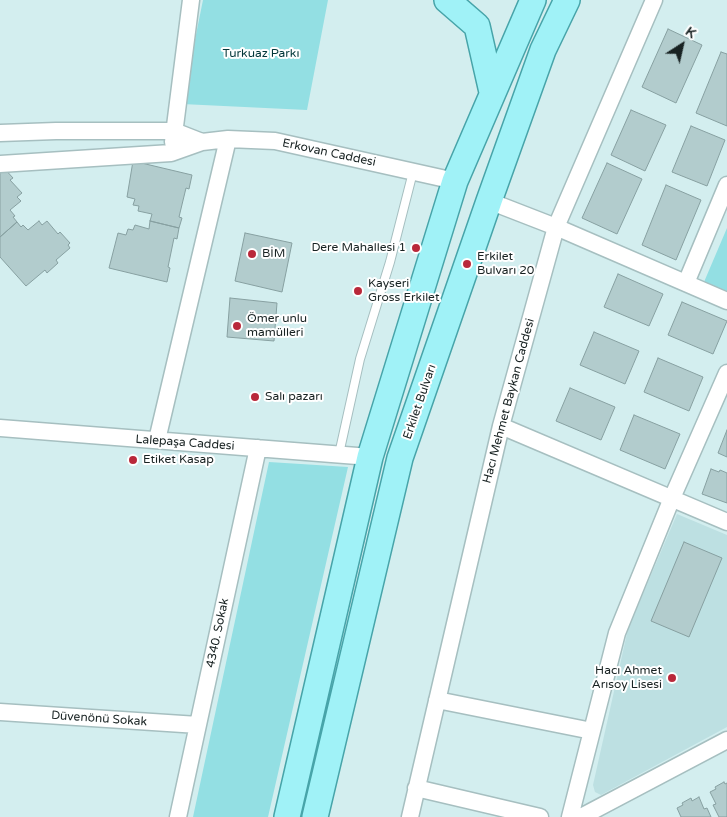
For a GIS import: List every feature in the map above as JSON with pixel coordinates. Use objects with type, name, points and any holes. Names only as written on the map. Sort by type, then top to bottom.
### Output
[{"type":"main road","points":[[446,0],[477,26],[492,92]]},
{"type":"main road","points":[[287,817],[370,457],[455,181],[533,0]]},
{"type":"main road","name":"Erkilet Bulvarı","points":[[315,817],[400,458],[543,50],[567,0]]},
{"type":"street","points":[[171,153],[190,0]]},
{"type":"street","name":"Hacı Mehmet Baykan Caddesi","points":[[410,817],[501,426],[556,226],[654,0]]},
{"type":"street","points":[[0,133],[56,130],[174,131],[202,142]]},
{"type":"street","points":[[157,440],[228,138]]},
{"type":"street","name":"Erkovan Caddesi","points":[[0,164],[171,153],[202,142],[228,138],[275,141],[455,181]]},
{"type":"street","points":[[686,283],[727,185]]},
{"type":"street","points":[[489,201],[556,226],[727,301]]},
{"type":"street","points":[[570,817],[617,633],[672,498],[727,373]]},
{"type":"street","points":[[501,426],[727,522]]},
{"type":"street","name":"Lalepaşa Caddesi","points":[[0,428],[370,457]]},
{"type":"street","name":"4340. Sokak","points":[[178,817],[258,448]]},
{"type":"street","points":[[437,700],[592,731]]},
{"type":"street","name":"Düvenönü Sokak","points":[[0,712],[198,726]]},
{"type":"street","points":[[582,817],[727,740]]},
{"type":"street","points":[[416,788],[540,817]]},
{"type":"lane","points":[[339,454],[360,359],[390,262],[413,172]]},
{"type":"shaded area","name":"Hacı Ahmet Arısoy Lisesi","points":[[677,514],[727,535],[727,727],[601,795],[595,792],[593,785],[628,629]]},
{"type":"green space","name":"Turkuaz Parkı","points":[[203,0],[328,0],[307,110],[182,104]]},
{"type":"green space","points":[[727,228],[727,292],[704,282]]},
{"type":"green space","points":[[269,462],[348,467],[268,817],[193,817]]},
{"type":"building","points":[[668,29],[702,45],[676,103],[642,87]]},
{"type":"building","points":[[721,52],[727,54],[727,126],[696,113]]},
{"type":"building","points":[[631,110],[666,125],[645,171],[611,155]]},
{"type":"building","points":[[691,126],[725,140],[707,186],[672,172]]},
{"type":"building","points":[[133,161],[192,175],[189,189],[186,188],[179,217],[182,218],[179,228],[150,221],[152,214],[138,211],[139,206],[133,205],[135,199],[127,197]]},
{"type":"building","points":[[607,163],[642,179],[617,234],[582,218]]},
{"type":"building","points":[[3,167],[13,178],[10,180],[22,193],[17,197],[21,201],[10,210],[17,222],[0,237],[0,169]]},
{"type":"building","points":[[666,185],[701,200],[676,260],[642,245]]},
{"type":"building","points":[[39,221],[42,225],[47,221],[58,234],[60,232],[70,243],[68,245],[70,248],[56,260],[58,263],[47,273],[45,270],[26,286],[0,257],[0,237],[17,222],[21,227],[23,225],[28,230]]},
{"type":"building","points":[[150,221],[179,228],[177,239],[174,238],[167,282],[109,268],[118,233],[126,235],[128,229],[133,230],[135,225],[149,229]]},
{"type":"building","points":[[245,233],[292,243],[282,292],[235,281]]},
{"type":"building","points":[[618,274],[663,294],[649,326],[604,307]]},
{"type":"building","points":[[230,298],[277,303],[274,341],[227,337]]},
{"type":"building","points":[[682,302],[727,321],[713,354],[668,335]]},
{"type":"building","points":[[594,332],[639,351],[625,384],[580,365]]},
{"type":"building","points":[[658,358],[703,377],[689,411],[644,392]]},
{"type":"building","points":[[570,388],[615,407],[601,440],[556,421]]},
{"type":"building","points":[[634,415],[680,434],[665,469],[620,450]]},
{"type":"building","points":[[727,430],[727,457],[718,453]]},
{"type":"building","points":[[711,469],[727,473],[727,503],[702,494]]},
{"type":"building","points":[[684,542],[722,558],[689,637],[651,621]]},
{"type":"building","points":[[724,782],[725,784],[727,783],[727,817],[719,817],[713,805],[716,804],[710,792]]},
{"type":"building","points":[[699,797],[704,809],[707,808],[711,817],[681,817],[677,808],[691,798],[692,801]]},
{"type":"place","name":"Dere Mahallesi 1","points":[[416,248]]},
{"type":"place","name":"BİM","points":[[252,254]]},
{"type":"place","name":"Erkilet Bulvarı 20","points":[[467,264]]},
{"type":"place","name":"Kayseri Gross Erkilet","points":[[358,291]]},
{"type":"place","name":"Ömer unlu mamülleri","points":[[237,326]]},
{"type":"place","name":"Salı pazarı","points":[[255,397]]},
{"type":"place","name":"Etiket Kasap","points":[[133,460]]},
{"type":"place","name":"Hacı Ahmet Arısoy Lisesi","points":[[672,678]]}]
